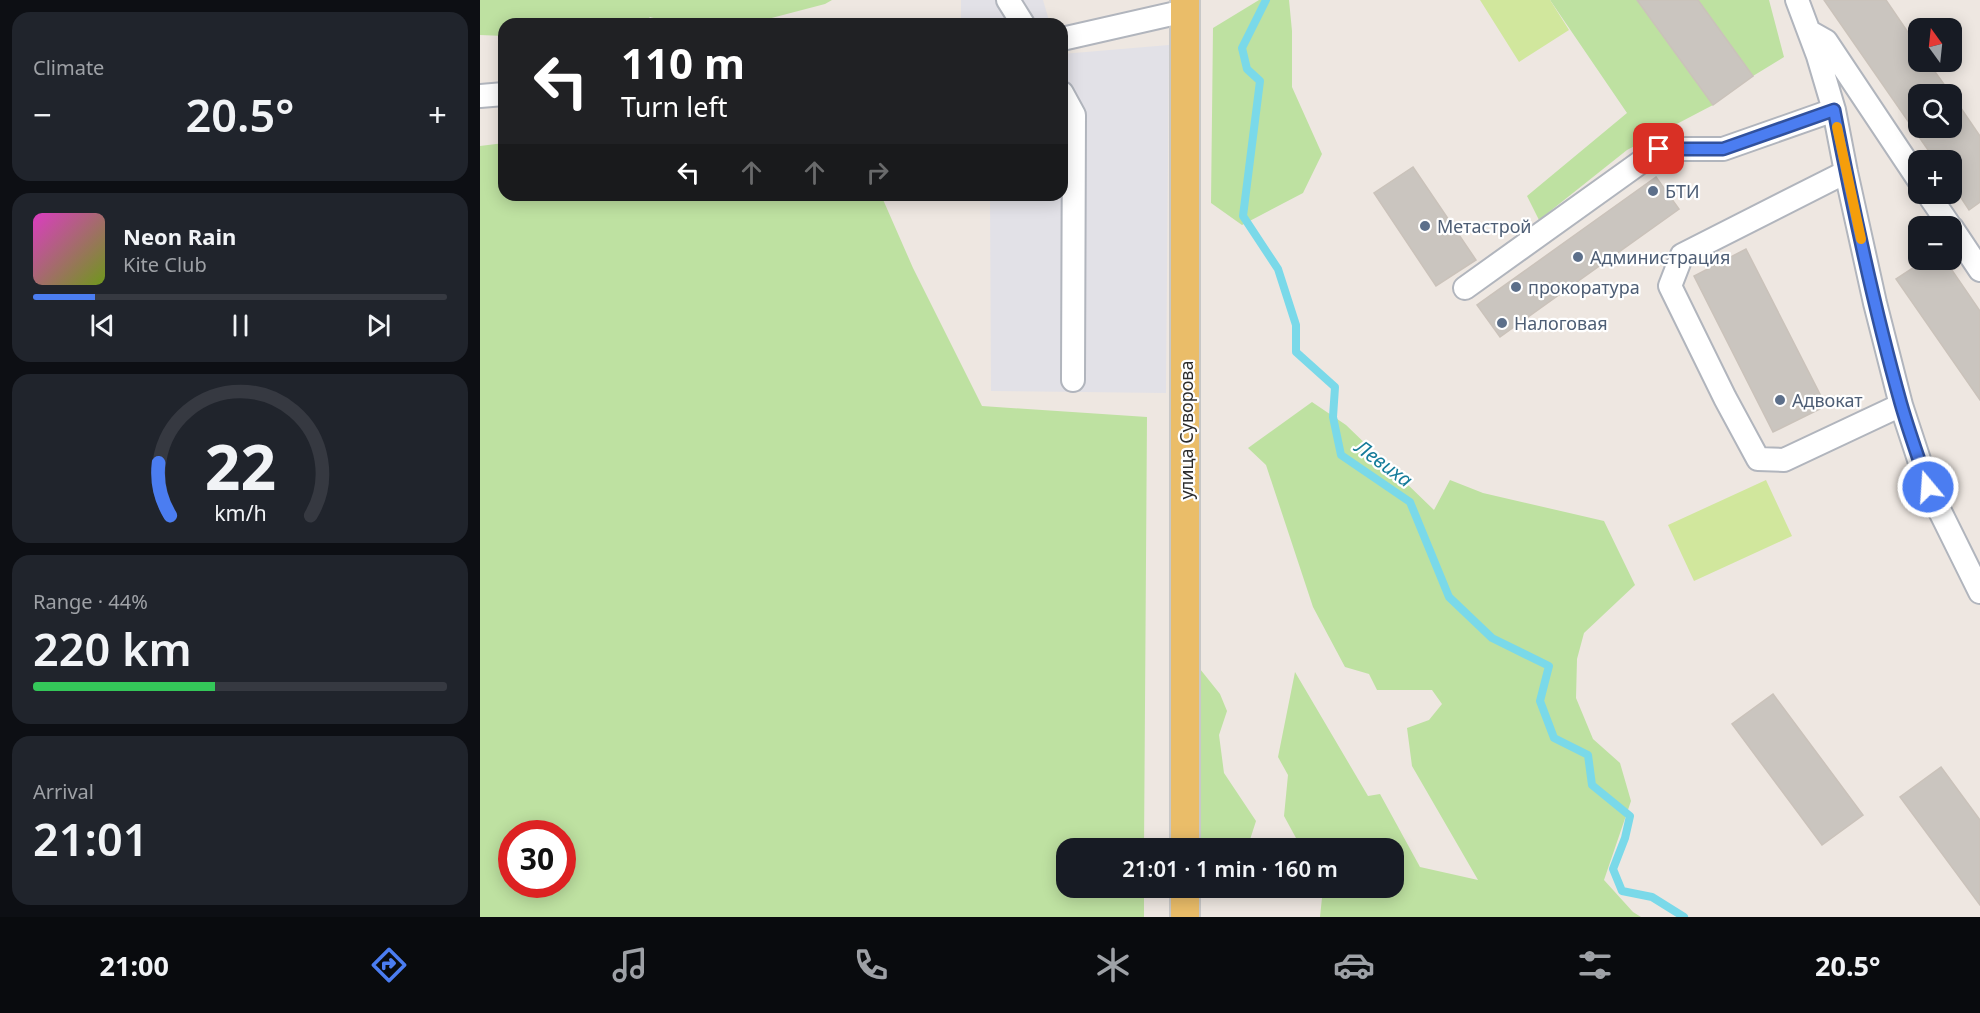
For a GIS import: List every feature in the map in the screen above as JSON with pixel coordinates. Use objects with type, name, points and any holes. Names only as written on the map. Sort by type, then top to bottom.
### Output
[{"type":"main road","name":"улица Суворова","points":[[1185,5],[1185,838]]},
{"type":"main road","points":[[1185,898],[1185,917]]},
{"type":"street","points":[[1008,0],[1019,18]]},
{"type":"street","points":[[1797,0],[1834,110],[1875,303],[1901,405],[1928,487],[1970,556],[1980,592]]},
{"type":"street","name":"улица Суворова","points":[[1068,37],[1185,5]]},
{"type":"street","points":[[1809,32],[1826,41],[1908,164]]},
{"type":"street","points":[[480,96],[498,94]]},
{"type":"street","points":[[1068,104],[1074,116],[1073,380]]},
{"type":"street","points":[[1465,288],[1659,149],[1723,149],[1834,110]]},
{"type":"street","points":[[1846,172],[1682,255],[1670,286],[1758,459],[1784,460],[1901,405]]},
{"type":"street","points":[[1962,243],[1980,270]]},
{"type":"shaded area","points":[[961,0],[1043,0],[1048,18],[961,18]]},
{"type":"shaded area","points":[[1169,45],[1166,393],[991,391],[990,201],[1068,201],[1068,53]]},
{"type":"green space","points":[[480,0],[832,0],[825,4],[772,18],[498,18],[498,36],[480,35]]},
{"type":"green space","points":[[1259,0],[1289,0],[1292,31],[1292,87],[1322,154],[1303,193],[1242,225],[1211,203],[1213,28]]},
{"type":"green space","points":[[1480,0],[1550,0],[1569,30],[1519,62]]},
{"type":"green space","points":[[1550,0],[1637,0],[1713,105],[1627,150],[1539,220],[1527,196],[1627,113]]},
{"type":"green space","points":[[1698,0],[1769,0],[1784,57],[1753,76]]},
{"type":"green space","points":[[498,144],[498,201],[884,201],[913,268],[982,406],[1147,417],[1144,838],[1056,838],[1056,898],[1144,898],[1144,917],[480,917],[480,146]]},
{"type":"green space","points":[[1312,402],[1346,425],[1434,510],[1450,480],[1483,493],[1604,521],[1635,585],[1584,633],[1577,659],[1576,698],[1593,739],[1620,763],[1631,801],[1604,880],[1633,912],[1641,917],[1320,917],[1322,898],[1404,898],[1404,838],[1296,838],[1284,816],[1288,775],[1278,757],[1295,672],[1368,796],[1380,794],[1420,867],[1478,880],[1412,766],[1407,728],[1429,720],[1442,704],[1432,690],[1377,690],[1369,674],[1345,667],[1313,607],[1266,465],[1248,448]]},
{"type":"green space","points":[[1766,480],[1792,536],[1694,581],[1668,525]]},
{"type":"green space","points":[[1200,669],[1220,694],[1227,711],[1219,735],[1224,773],[1256,821],[1251,838],[1200,838]]},
{"type":"building","points":[[1637,0],[1698,0],[1753,76],[1713,105]]},
{"type":"building","points":[[1824,0],[1886,0],[1908,32],[1908,72],[1935,72],[1944,84],[1908,84],[1908,121]]},
{"type":"building","points":[[1962,110],[1980,136],[1980,202],[1969,210],[1962,199],[1962,150],[1928,150],[1920,138],[1962,138]]},
{"type":"building","name":"Метастрой","points":[[1413,167],[1476,260],[1436,286],[1374,193]]},
{"type":"building","name":"Администрация","points":[[1656,177],[1679,209],[1500,337],[1477,305]]},
{"type":"building","points":[[1746,249],[1826,406],[1773,432],[1694,276]]},
{"type":"building","points":[[1910,270],[1952,270],[1980,311],[1980,400],[1896,279]]},
{"type":"building","points":[[1773,694],[1863,815],[1822,845],[1732,724]]},
{"type":"building","points":[[1941,767],[1980,820],[1980,905],[1900,797]]},
{"type":"waterway","name":"Левиха","points":[[1266,0],[1242,48],[1247,69],[1260,81],[1243,216],[1278,269],[1296,325],[1296,352],[1335,387],[1333,417],[1341,455],[1410,502],[1449,597],[1492,638],[1549,666],[1540,701],[1554,738],[1588,755],[1592,785],[1630,816],[1625,838],[1613,869],[1622,891],[1652,897],[1684,917]]},
{"type":"slow traffic","points":[[1837,127],[1861,239]]},
{"type":"place","name":"БТИ","points":[[1653,191]]},
{"type":"place","name":"Метастрой","points":[[1425,226]]},
{"type":"place","name":"Администрация","points":[[1578,257]]},
{"type":"place","name":"прокоратура","points":[[1516,287]]},
{"type":"place","name":"Налоговая","points":[[1502,323]]},
{"type":"place","name":"Адвокат","points":[[1780,400]]},
{"type":"route","points":[[1659,149],[1723,149],[1834,110],[1880,324],[1901,405],[1928,487]]}]
